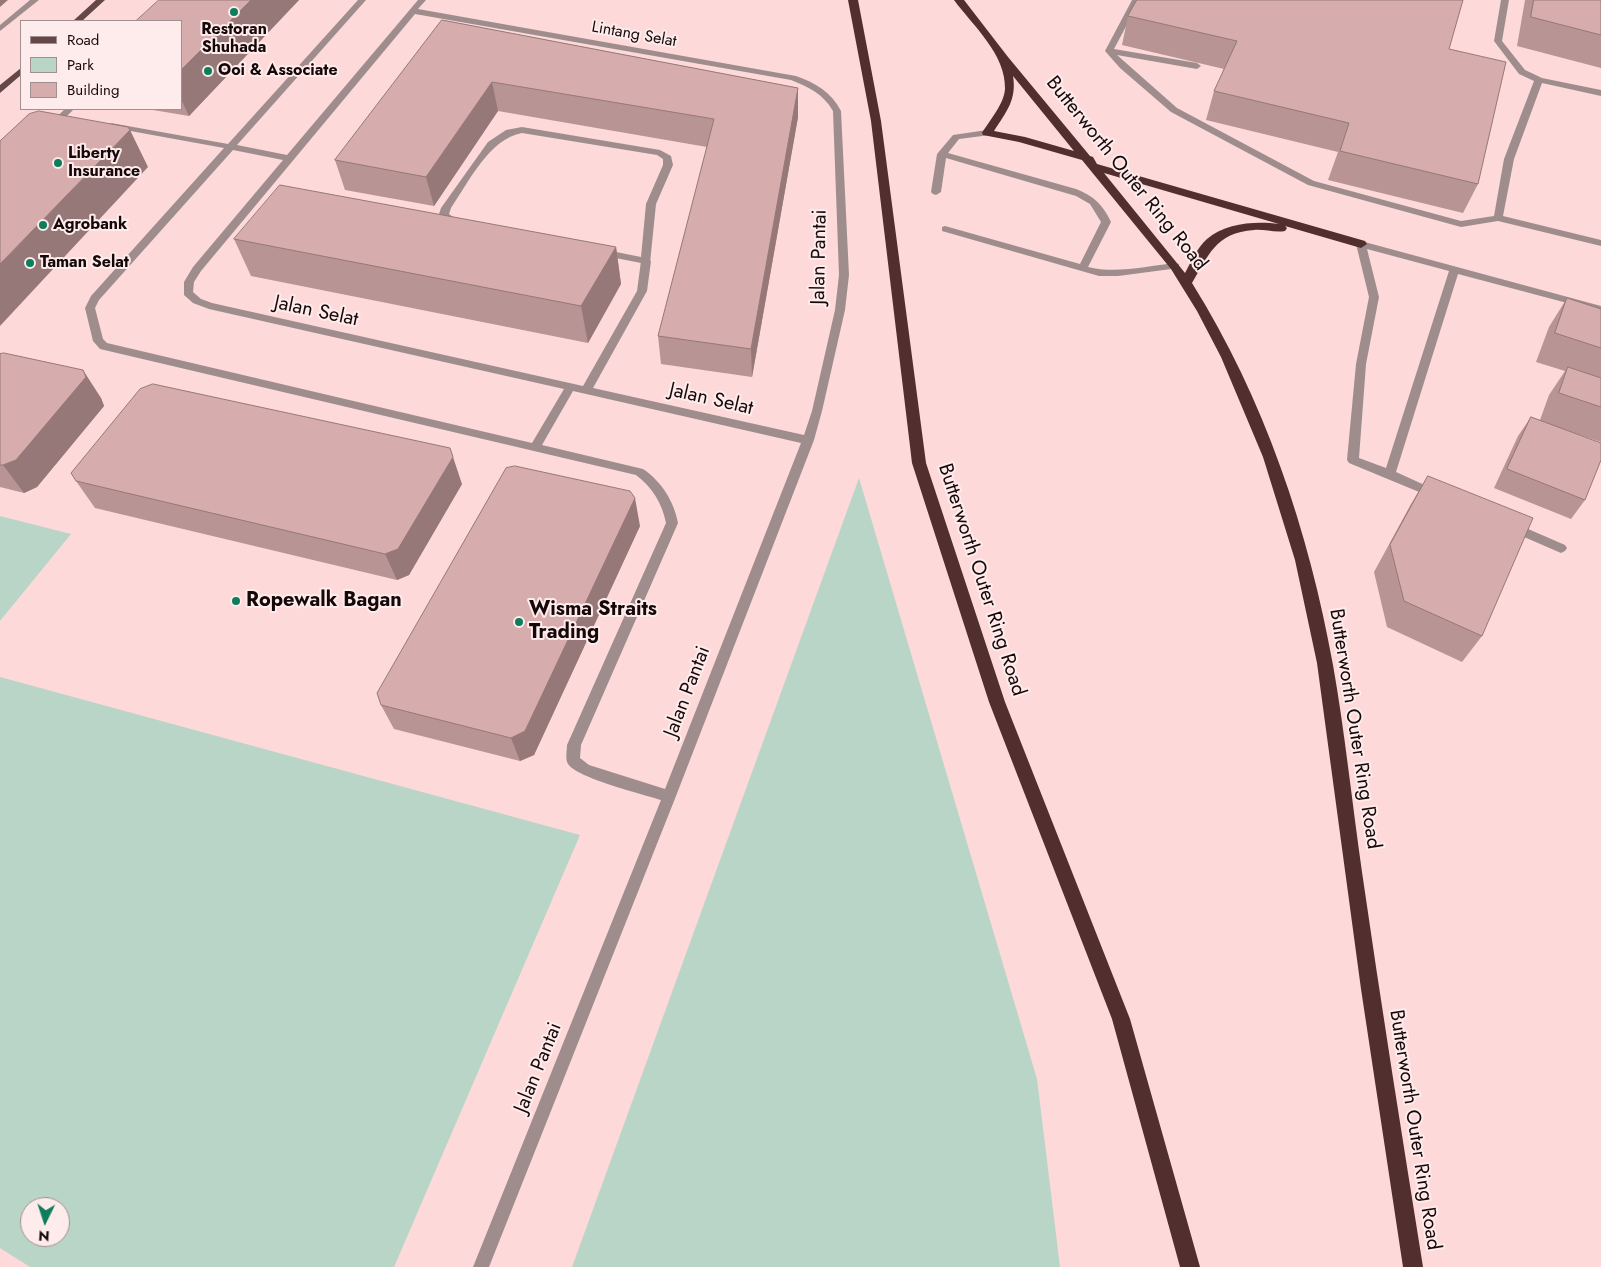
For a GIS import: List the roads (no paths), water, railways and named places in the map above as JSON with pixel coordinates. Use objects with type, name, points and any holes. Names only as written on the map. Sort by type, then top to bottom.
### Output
[{"type":"highway","name":"Butterworth Outer Ring Road","points":[[853,0],[876,121],[919,463],[997,702],[1121,1019],[1190,1267]]},
{"type":"highway","name":"Butterworth Outer Ring Road","points":[[959,0],[1004,59],[1092,163],[1186,282],[1226,356],[1262,436],[1284,496],[1302,560],[1325,664],[1369,986],[1412,1267]]},
{"type":"highway","points":[[1004,59],[1010,90],[1006,103],[987,132],[1022,139],[1092,163],[1362,244]]},
{"type":"highway","points":[[1186,282],[1210,243],[1235,229],[1268,226],[1362,244]]},
{"type":"main road","points":[[78,20],[101,0]]},
{"type":"main road","points":[[0,90],[20,72]]},
{"type":"street","points":[[0,29],[35,0]]},
{"type":"street","points":[[362,0],[95,298],[90,308],[98,341],[104,346],[535,447],[639,472],[649,477],[671,513],[672,523],[572,753],[573,761],[585,770],[669,796]]},
{"type":"street","name":"Jalan Selat","points":[[422,0],[197,270],[189,282],[188,293],[197,301],[209,306],[808,440]]},
{"type":"street","points":[[1109,51],[1136,0]]},
{"type":"street","points":[[1505,0],[1498,41],[1522,72],[1539,80],[1601,93]]},
{"type":"street","name":"Lintang Selat","points":[[413,11],[793,78],[811,84],[824,92],[832,100],[837,111]]},
{"type":"street","points":[[1109,51],[1197,66]]},
{"type":"street","points":[[1109,51],[1123,66],[1174,110],[1311,183],[1461,224],[1498,218],[1601,243]]},
{"type":"street","points":[[1498,218],[1508,159],[1539,80]]},
{"type":"street","name":"Jalan Pantai","points":[[481,1267],[669,796],[808,440],[817,411],[840,310],[844,275],[837,111]]},
{"type":"street","points":[[42,136],[68,114]]},
{"type":"street","points":[[100,123],[289,158]]},
{"type":"street","points":[[586,390],[642,291],[646,261],[651,204],[669,161],[665,155],[534,131],[509,132],[491,144],[444,214],[448,220],[454,222],[646,261]]},
{"type":"street","points":[[936,192],[942,154],[956,137],[987,132]]},
{"type":"street","points":[[942,154],[1073,191],[1090,198],[1102,211],[1106,222],[1082,269]]},
{"type":"street","points":[[945,229],[1099,273],[1118,273],[1175,266]]},
{"type":"street","points":[[1444,498],[1353,460],[1361,364],[1374,297],[1362,244],[1601,309]]},
{"type":"street","points":[[1390,474],[1454,270]]},
{"type":"street","points":[[535,447],[571,386]]},
{"type":"street","points":[[1498,522],[1561,548]]},
{"type":"place","name":"Restoran Shuhada","points":[[234,12]]},
{"type":"place","name":"Ooi & Associate","points":[[208,71]]},
{"type":"place","name":"Liberty Insurance","points":[[58,163]]},
{"type":"place","name":"Agrobank","points":[[43,225]]},
{"type":"place","name":"Taman Selat","points":[[30,263]]},
{"type":"place","name":"Ropewalk Bagan","points":[[236,601]]},
{"type":"place","name":"Wisma Straits Trading","points":[[519,622]]}]
